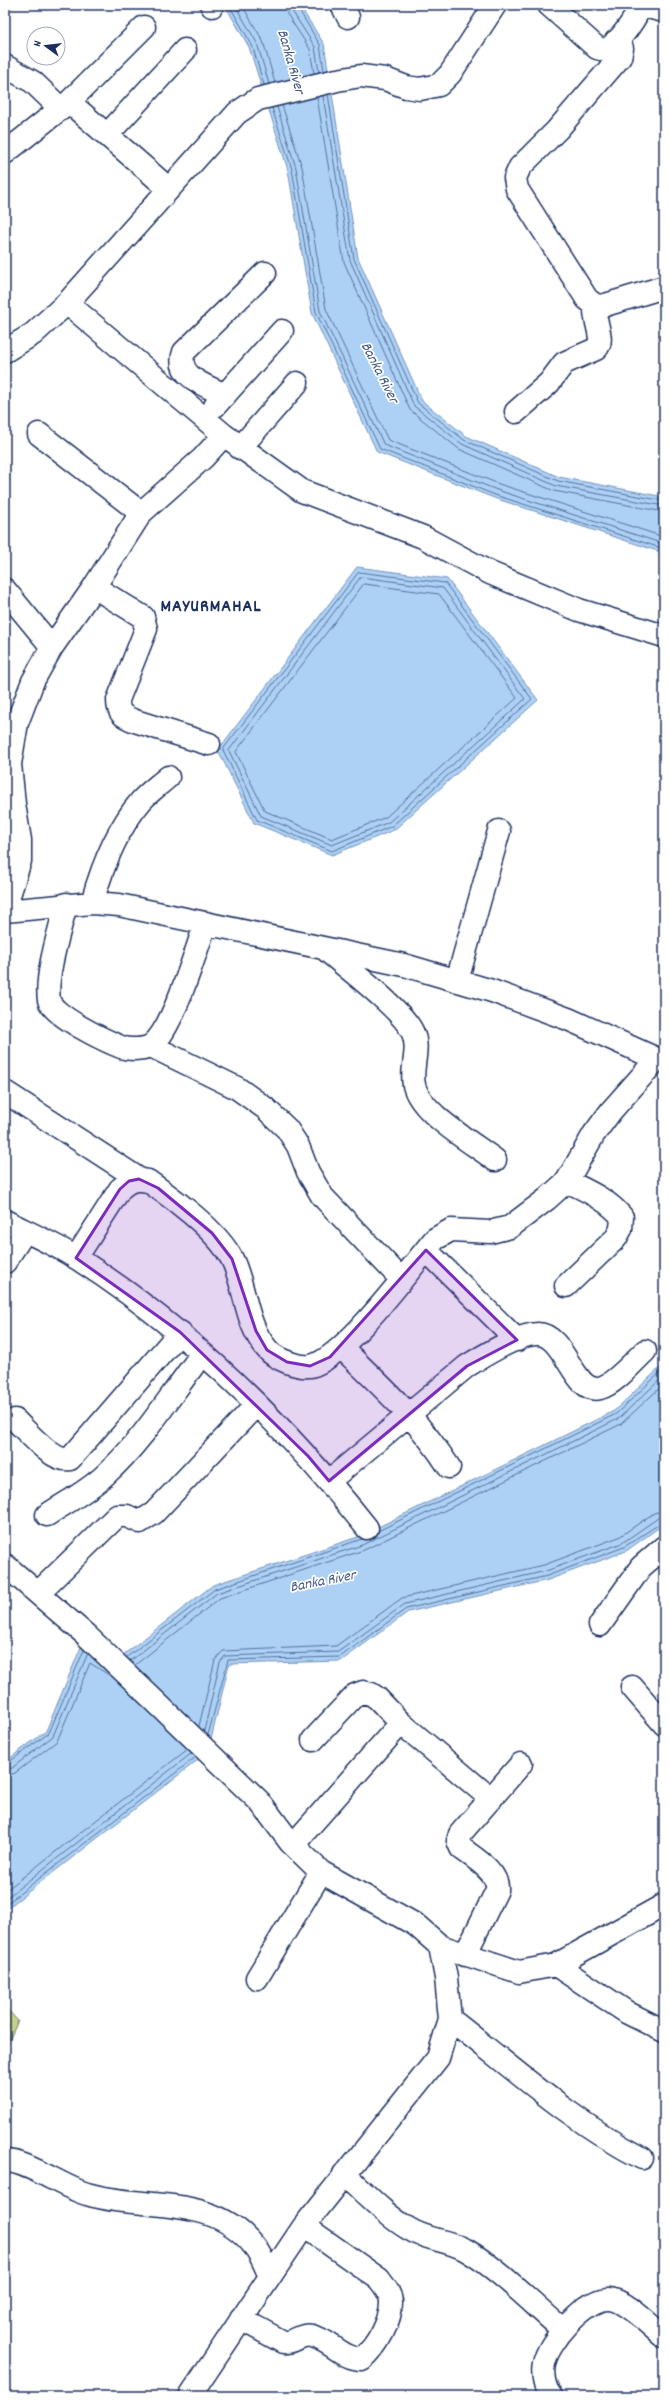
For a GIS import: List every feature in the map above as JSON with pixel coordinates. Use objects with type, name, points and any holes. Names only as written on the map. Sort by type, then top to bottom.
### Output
[{"type":"street","points":[[5,351],[32,334],[67,303],[237,113],[258,99],[337,80],[361,76],[385,79],[406,87],[420,89],[439,85],[450,74],[495,5]]},
{"type":"street","points":[[549,5],[597,48],[607,49],[634,21],[640,11],[640,5],[664,11]]},
{"type":"street","points":[[5,153],[65,106],[144,27]]},
{"type":"street","points":[[616,40],[622,48],[620,58],[557,130],[520,167],[515,178],[517,189],[587,299],[595,305],[602,306],[664,287]]},
{"type":"street","points":[[107,136],[185,50]]},
{"type":"street","points":[[5,66],[23,75],[107,136],[169,189]]},
{"type":"street","points":[[225,396],[188,376],[183,370],[181,360],[184,352],[265,273]]},
{"type":"street","points":[[67,303],[232,442],[302,491],[422,538],[490,573],[579,610],[664,636]]},
{"type":"street","points":[[516,412],[549,382],[564,363],[600,346],[601,339],[594,321],[595,305]]},
{"type":"street","points":[[204,419],[282,331]]},
{"type":"street","points":[[5,908],[20,861],[20,840],[9,801],[10,764],[17,723],[33,681],[52,647],[94,587],[141,513],[203,458],[232,442],[297,383]]},
{"type":"street","points":[[39,434],[141,513]]},
{"type":"street","points":[[94,587],[143,616],[146,622],[144,636],[118,700],[118,710],[124,717],[209,744]]},
{"type":"street","points":[[5,590],[52,647]]},
{"type":"street","points":[[92,903],[111,848],[130,815],[142,800],[168,777]]},
{"type":"street","points":[[457,981],[499,831]]},
{"type":"street","points":[[5,911],[66,904],[92,903],[119,905],[404,965],[492,991],[568,1019],[660,1059],[598,1128],[567,1181],[510,1227],[490,1232],[451,1230],[435,1239],[341,1347],[330,1357],[310,1366],[287,1362],[267,1350],[256,1331],[232,1259],[212,1233],[148,1181],[139,1179],[5,1092]]},
{"type":"street","points":[[66,904],[48,986],[49,1002],[58,1013],[122,1047],[140,1049],[151,1046],[160,1038],[170,1021],[206,923]]},
{"type":"street","points":[[325,949],[394,1010],[412,1031],[417,1046],[414,1084],[420,1099],[431,1111],[495,1160]]},
{"type":"street","points":[[151,1046],[236,1088],[265,1108],[287,1129],[298,1146],[308,1172],[322,1196],[401,1279]]},
{"type":"street","points":[[76,1258],[120,1189],[129,1181],[139,1179]]},
{"type":"street","points":[[566,1286],[616,1238],[622,1230],[622,1216],[614,1207],[595,1194],[567,1181]]},
{"type":"street","points":[[5,1221],[76,1258],[180,1332],[308,1456],[367,1528]]},
{"type":"street","points":[[5,1262],[25,1231]]},
{"type":"street","points":[[426,1250],[517,1340]]},
{"type":"street","points":[[15,1420],[53,1455],[64,1461],[70,1459],[180,1332]]},
{"type":"street","points":[[329,1481],[467,1366],[492,1351],[517,1340],[537,1334],[548,1337],[556,1345],[582,1382],[591,1389],[600,1388],[610,1383],[645,1351]]},
{"type":"street","points":[[341,1347],[410,1414],[433,1442],[449,1467]]},
{"type":"street","points":[[47,1515],[89,1489],[128,1452],[202,1354]]},
{"type":"street","points":[[38,1594],[113,1520],[122,1515],[140,1522],[154,1514],[256,1405]]},
{"type":"street","points":[[600,1625],[642,1567],[664,1547]]},
{"type":"street","points":[[5,1565],[86,1635],[260,1802],[293,1845],[321,1872],[416,1925],[440,1946],[519,1972],[556,1965],[664,1905]]},
{"type":"street","points":[[632,1687],[664,1724]]},
{"type":"street","points":[[313,1740],[355,1696],[363,1692],[371,1694],[377,1698],[401,1723],[490,1798]]},
{"type":"street","points":[[293,1845],[401,1723]]},
{"type":"street","points":[[465,1955],[498,1890],[498,1882],[494,1875],[461,1848],[458,1841],[460,1834],[465,1826],[521,1764]]},
{"type":"street","points":[[257,1978],[321,1872]]},
{"type":"street","points":[[190,2396],[304,2226],[438,2058],[450,2019],[446,1978],[440,1946]]},
{"type":"street","points":[[556,1965],[628,2013],[664,2031]]},
{"type":"street","points":[[450,2019],[585,2124],[612,2142],[642,2158]]},
{"type":"street","points":[[5,2161],[21,2164],[86,2194],[119,2200],[162,2203],[198,2210],[233,2225],[255,2246],[270,2276]]},
{"type":"street","points":[[344,2174],[408,2229],[428,2238],[448,2242],[466,2251],[486,2264],[563,2330]]},
{"type":"street","points":[[241,2319],[283,2342],[289,2343],[306,2335],[314,2336],[355,2359],[362,2359],[368,2355],[384,2328],[390,2313],[391,2300],[387,2289],[379,2279],[304,2226]]},
{"type":"street","points":[[551,2396],[544,2380],[544,2364],[550,2347],[563,2330],[597,2301],[607,2299],[618,2301],[664,2337]]},
{"type":"highlighted area","points":[[139,1179],[158,1188],[212,1233],[232,1259],[256,1331],[267,1350],[287,1362],[310,1366],[330,1357],[426,1250],[517,1340],[467,1366],[329,1481],[308,1456],[180,1332],[76,1258],[120,1189],[129,1181]]},
{"type":"green space","points":[[5,2007],[18,2021],[5,2049]]},
{"type":"water","name":"Banka River","points":[[225,5],[299,5],[324,44],[358,258],[422,401],[466,436],[559,477],[664,497],[664,553],[494,498],[377,452],[312,313],[288,170],[249,47]]},
{"type":"water","points":[[357,567],[447,579],[538,700],[394,830],[332,855],[254,823],[218,750]]},
{"type":"water","name":"Banka River","points":[[664,1364],[664,1524],[626,1551],[548,1580],[408,1612],[341,1661],[229,1664],[208,1752],[5,1910],[5,1762],[46,1731],[86,1635],[114,1662],[213,1585],[358,1537],[614,1411]]},
{"type":"district","name":"MAYURMAHAL","points":[[211,607]]}]
